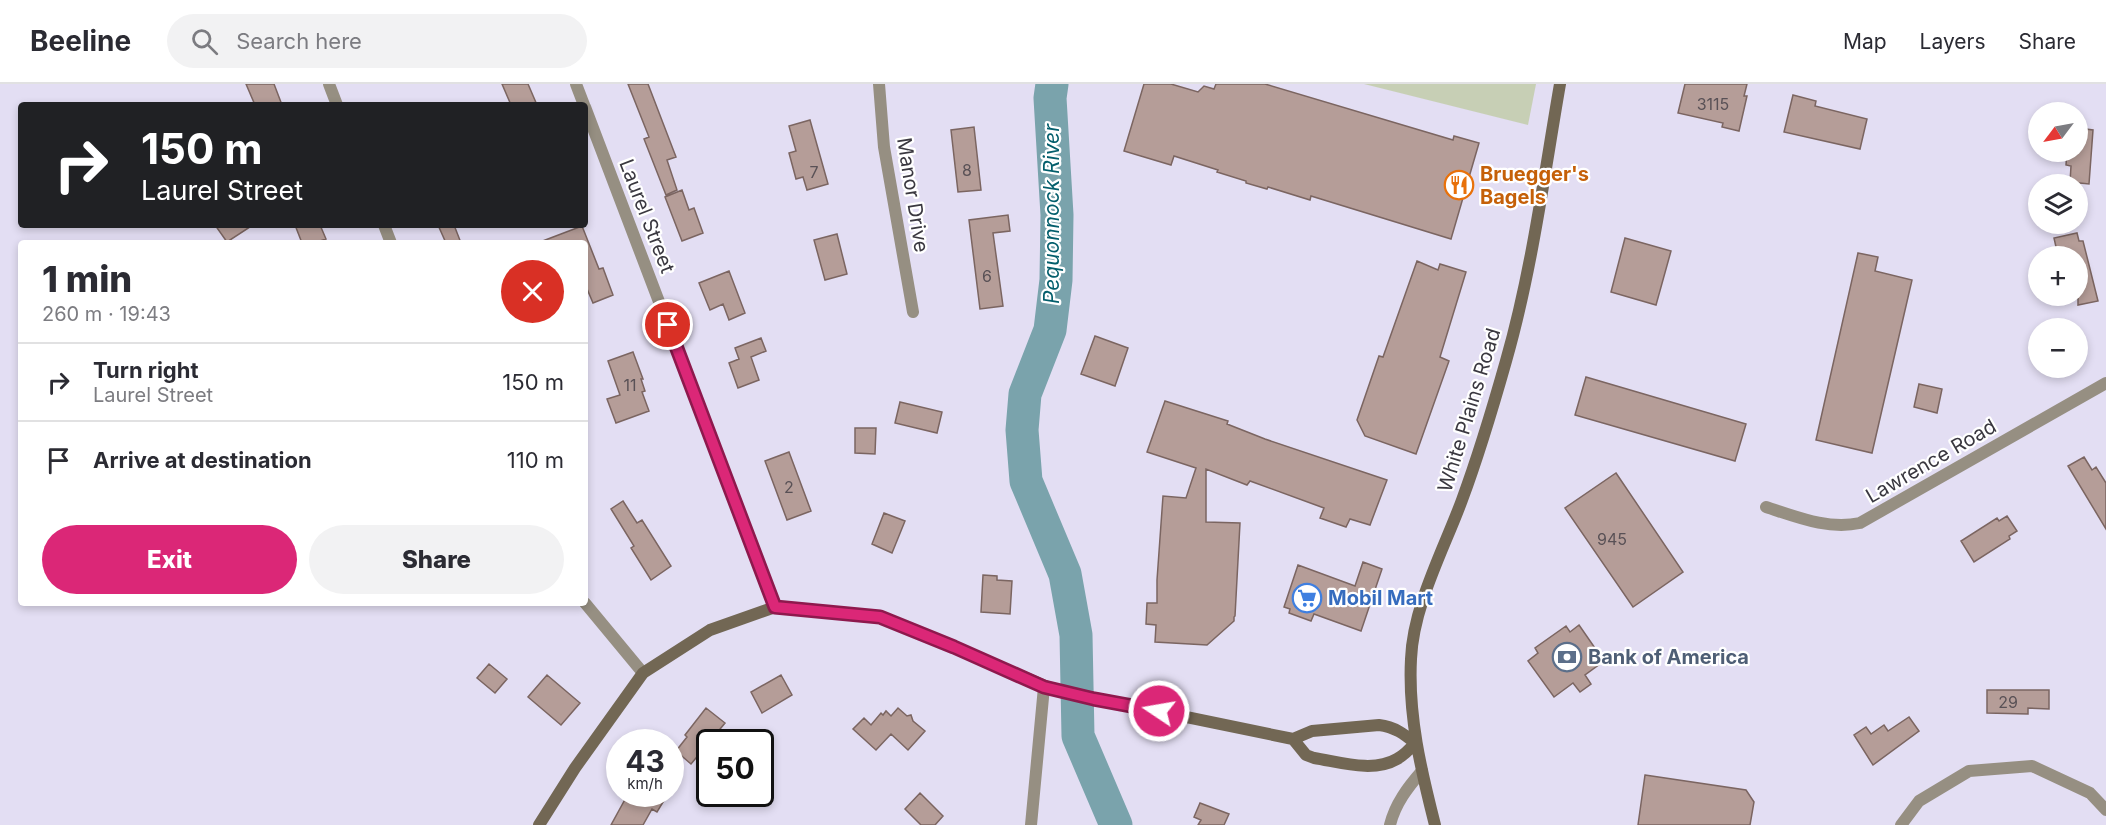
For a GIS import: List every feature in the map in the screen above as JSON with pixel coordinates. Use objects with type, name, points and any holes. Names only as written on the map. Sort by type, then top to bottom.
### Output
[{"type":"main road","name":"White Plains Road","points":[[1434,825],[1415,744],[1411,678],[1413,639],[1430,583],[1463,498],[1506,360],[1525,285],[1560,84]]},
{"type":"main road","points":[[538,825],[575,768],[643,673],[710,630],[775,607],[880,617],[1050,688],[1094,699],[1293,739],[1312,732],[1390,726],[1402,732],[1415,744],[1392,762],[1369,766],[1314,758],[1306,755],[1293,739]]},
{"type":"street","points":[[329,84],[336,102]]},
{"type":"street","name":"Laurel Street","points":[[576,84],[583,102]]},
{"type":"street","name":"Manor Drive","points":[[879,84],[884,147],[913,312]]},
{"type":"street","name":"Laurel Street","points":[[588,114],[775,607]]},
{"type":"street","name":"Lawrence Road","points":[[1766,507],[1826,525],[1838,527],[1860,523],[2106,383]]},
{"type":"street","points":[[587,606],[643,673]]},
{"type":"street","points":[[1030,825],[1050,688]]},
{"type":"street","points":[[1901,825],[1920,801],[1969,771],[2032,766],[2090,793],[2106,810]]},
{"type":"street","points":[[1390,825],[1409,785],[1422,771]]},
{"type":"green space","points":[[1364,84],[1536,84],[1528,125]]},
{"type":"building","points":[[246,84],[274,84],[281,102],[254,102]]},
{"type":"building","points":[[502,84],[528,84],[536,102],[510,102]]},
{"type":"building","points":[[628,84],[648,84],[676,157],[667,160],[677,190],[666,195],[644,139],[649,137]]},
{"type":"building","points":[[1144,84],[1171,84],[1198,92],[1204,86],[1214,89],[1216,84],[1265,84],[1453,140],[1454,136],[1479,143],[1451,239],[1311,196],[1310,200],[1246,183],[1246,181],[1217,172],[1218,170],[1174,156],[1171,165],[1124,151]]},
{"type":"building","points":[[1685,84],[1747,84],[1744,96],[1747,96],[1739,131],[1722,127],[1723,123],[1678,113]]},
{"type":"building","points":[[1793,95],[1816,101],[1815,106],[1867,119],[1860,149],[1784,132]]},
{"type":"building","points":[[810,120],[828,184],[807,190],[803,177],[796,179],[789,153],[796,151],[789,126]]},
{"type":"building","points":[[974,127],[981,190],[958,192],[951,130]]},
{"type":"building","points":[[2088,129],[2093,130],[2089,184],[2088,174],[2070,174],[2071,166],[2066,165],[2066,162],[2088,162]]},
{"type":"building","points":[[682,190],[689,210],[694,208],[703,233],[682,241],[665,197]]},
{"type":"building","points":[[1008,215],[1010,231],[993,233],[1003,306],[980,309],[969,220]]},
{"type":"building","points":[[217,228],[248,228],[230,240],[226,240]]},
{"type":"building","points":[[296,228],[321,228],[326,239],[323,240],[301,240]]},
{"type":"building","points":[[439,228],[455,228],[460,240],[445,240]]},
{"type":"building","points":[[577,228],[583,228],[588,240],[545,240]]},
{"type":"building","points":[[837,234],[847,274],[825,280],[814,240]]},
{"type":"building","points":[[2077,234],[2079,241],[2083,241],[2084,246],[2056,246],[2054,238]]},
{"type":"building","points":[[1625,238],[1671,251],[1656,305],[1611,292]]},
{"type":"building","points":[[588,241],[599,269],[603,268],[613,295],[593,303],[588,291]]},
{"type":"building","points":[[1858,253],[1878,257],[1875,271],[1912,280],[1872,453],[1816,440]]},
{"type":"building","points":[[1417,261],[1438,270],[1440,264],[1466,272],[1440,357],[1449,361],[1416,454],[1365,436],[1357,420],[1379,356],[1383,357]]},
{"type":"building","points":[[2088,261],[2098,301],[2088,303]]},
{"type":"building","points":[[729,271],[745,313],[729,320],[723,304],[710,310],[699,283]]},
{"type":"building","points":[[1095,336],[1128,348],[1115,386],[1081,374]]},
{"type":"building","points":[[761,338],[766,351],[751,357],[759,380],[738,388],[729,363],[739,359],[735,348]]},
{"type":"building","points":[[633,352],[643,379],[641,379],[645,391],[642,392],[649,411],[616,423],[607,399],[620,395],[608,361]]},
{"type":"building","points":[[1586,377],[1746,424],[1735,461],[1575,415]]},
{"type":"building","points":[[1919,384],[1942,389],[1937,413],[1914,407]]},
{"type":"building","points":[[1165,401],[1228,421],[1227,424],[1265,439],[1387,480],[1370,525],[1350,519],[1346,527],[1320,518],[1324,508],[1250,481],[1247,485],[1206,469],[1206,522],[1240,523],[1234,621],[1207,645],[1155,642],[1156,625],[1146,624],[1147,603],[1157,603],[1163,496],[1186,498],[1196,468],[1147,452]]},
{"type":"building","points":[[900,402],[942,412],[937,433],[895,423]]},
{"type":"building","points":[[855,428],[876,428],[875,454],[855,453]]},
{"type":"building","points":[[789,452],[811,511],[787,520],[765,461]]},
{"type":"building","points":[[2084,457],[2092,470],[2096,467],[2106,483],[2106,529],[2068,466]]},
{"type":"building","points":[[1616,473],[1683,572],[1633,607],[1565,508]]},
{"type":"building","points":[[623,501],[637,523],[642,520],[671,566],[651,580],[631,548],[634,546],[611,509]]},
{"type":"building","points":[[884,513],[905,521],[892,553],[872,544]]},
{"type":"building","points":[[2007,516],[2017,531],[2009,536],[2010,539],[1974,562],[1961,541],[1997,518],[1999,521]]},
{"type":"building","points":[[1363,562],[1382,569],[1361,631],[1314,614],[1311,621],[1289,613],[1290,609],[1284,607],[1298,565],[1355,586]]},
{"type":"building","points":[[983,575],[997,576],[997,580],[1012,581],[1010,614],[981,612]]},
{"type":"building","points":[[1579,625],[1604,661],[1585,675],[1591,684],[1580,692],[1573,683],[1554,697],[1528,661],[1538,653],[1535,648],[1566,626],[1570,632]]},
{"type":"building","points":[[489,664],[507,679],[495,693],[477,678]]},
{"type":"building","points":[[547,675],[580,703],[561,725],[528,697]]},
{"type":"building","points":[[781,675],[792,695],[762,713],[751,692]]},
{"type":"building","points":[[1987,690],[2049,690],[2049,709],[2028,708],[2028,714],[1987,713]]},
{"type":"building","points":[[706,708],[725,723],[720,729],[696,729],[696,758],[691,764],[684,758],[684,741],[687,737],[685,735]]},
{"type":"building","points":[[898,708],[907,716],[911,715],[913,721],[925,731],[908,750],[891,734],[876,750],[853,729],[864,718],[871,725],[881,713],[883,715],[886,711],[891,716]]},
{"type":"building","points":[[1909,717],[1919,731],[1873,765],[1854,735],[1866,727],[1871,734],[1884,725],[1888,731]]},
{"type":"building","points":[[1645,775],[1746,790],[1754,802],[1750,825],[1638,825]]},
{"type":"building","points":[[920,793],[943,816],[935,825],[921,825],[905,809]]},
{"type":"building","points":[[1200,803],[1229,814],[1224,825],[1198,825],[1201,820],[1194,817]]},
{"type":"building","points":[[621,807],[660,807],[657,812],[652,809],[643,825],[611,825]]},
{"type":"waterway","name":"Pequonnock River","points":[[1052,84],[1050,98],[1057,215],[1056,280],[1050,330],[1025,394],[1022,430],[1026,481],[1065,574],[1076,635],[1078,736],[1116,825]]},
{"type":"place","name":"Bruegger's Bagels","points":[[1459,185]]},
{"type":"place","name":"Mobil Mart","points":[[1307,598]]},
{"type":"place","name":"Bank of America","points":[[1567,657]]},
{"type":"route","points":[[668,325],[775,607],[880,617],[1044,687],[1159,711]]}]
